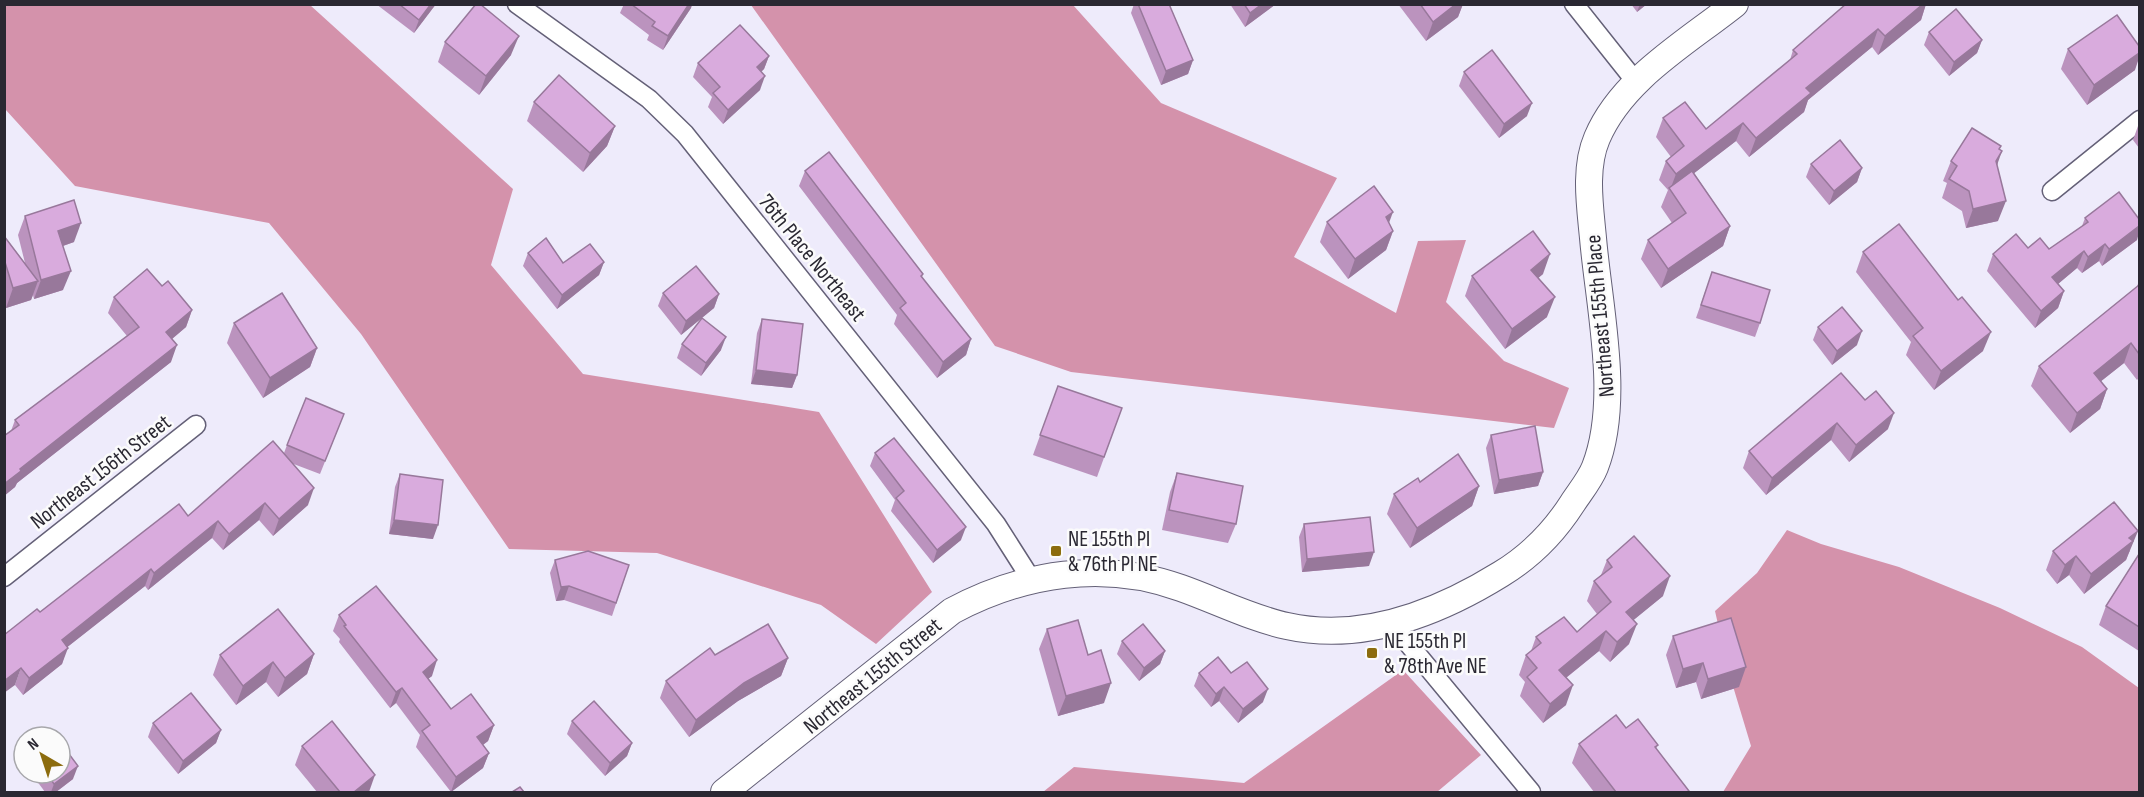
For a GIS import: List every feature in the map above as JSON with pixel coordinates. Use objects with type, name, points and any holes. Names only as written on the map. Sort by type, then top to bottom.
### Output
[{"type":"street","name":"76th Place Northeast","points":[[517,4],[649,99],[685,134],[996,524],[1031,579]]},
{"type":"street","points":[[1574,4],[1636,82],[1735,4]]},
{"type":"street","name":"Northeast 155th Place","points":[[1031,579],[1076,574],[1127,573],[1176,586],[1287,626],[1330,630],[1392,624],[1456,600],[1506,572],[1536,548],[1563,518],[1595,469],[1605,429],[1609,389],[1598,296],[1589,176],[1596,140],[1612,112],[1636,82]]},
{"type":"street","points":[[2052,192],[2139,120]]},
{"type":"street","name":"Northeast 156th Street","points":[[4,577],[196,425]]},
{"type":"street","name":"Northeast 155th Street","points":[[724,792],[952,611],[987,593],[1031,579]]},
{"type":"street","points":[[1392,624],[1531,792]]},
{"type":"shaded area","points":[[5,5],[310,5],[513,189],[491,265],[583,374],[819,412],[932,592],[876,644],[821,605],[657,553],[509,549],[361,334],[269,223],[75,186],[5,109]]},
{"type":"shaded area","points":[[751,5],[1073,5],[1161,103],[1337,178],[1294,257],[1396,313],[1418,241],[1466,240],[1446,302],[1504,361],[1569,388],[1554,428],[1071,372],[995,346]]},
{"type":"shaded area","points":[[1787,530],[1821,544],[1899,567],[2000,608],[2082,647],[2139,688],[2139,792],[1723,792],[1751,746],[1729,673],[1715,611],[1757,573]]},
{"type":"shaded area","points":[[1403,670],[1481,755],[1437,792],[1043,792],[1074,767],[1244,783]]},
{"type":"building","points":[[399,4],[431,4],[419,20]]},
{"type":"building","points":[[476,4],[480,4],[519,36],[486,76],[445,42]]},
{"type":"building","points":[[631,4],[689,4],[668,36],[652,26],[655,22]]},
{"type":"building","points":[[1138,4],[1169,4],[1193,60],[1166,71]]},
{"type":"building","points":[[1244,4],[1262,4],[1250,13]]},
{"type":"building","points":[[1420,4],[1456,4],[1433,22]]},
{"type":"building","points":[[1846,4],[1923,4],[1885,36],[1878,29],[1806,88],[1811,93],[1756,138],[1743,123],[1676,174],[1666,161],[1684,146],[1663,118],[1685,102],[1706,129],[1797,54],[1793,50]]},
{"type":"building","points":[[1956,9],[1982,40],[1954,62],[1929,32]]},
{"type":"building","points":[[2117,15],[2139,46],[2139,53],[2094,85],[2068,49]]},
{"type":"building","points":[[740,25],[769,56],[757,67],[765,76],[728,110],[713,93],[720,87],[698,63]]},
{"type":"building","points":[[1492,50],[1532,103],[1504,124],[1464,72]]},
{"type":"building","points":[[559,75],[615,126],[590,153],[534,102]]},
{"type":"building","points":[[1972,128],[2001,146],[1999,149],[2002,151],[1996,161],[2006,201],[1973,209],[1969,191],[1949,179],[1957,166],[1951,161]]},
{"type":"building","points":[[1840,140],[1862,168],[1834,191],[1811,164]]},
{"type":"building","points":[[829,152],[971,339],[943,362],[900,308],[906,303],[805,171]]},
{"type":"building","points":[[1692,171],[1730,226],[1668,269],[1648,240],[1686,213],[1669,188]]},
{"type":"building","points":[[1374,186],[1393,212],[1386,217],[1393,231],[1355,259],[1327,222]]},
{"type":"building","points":[[2119,192],[2139,219],[2139,226],[2109,249],[2105,244],[2088,257],[2084,251],[2052,277],[2064,291],[2041,311],[1993,254],[2016,234],[2028,248],[2040,238],[2049,249],[2088,222],[2085,218]]},
{"type":"building","points":[[74,200],[81,223],[58,231],[71,271],[41,280],[25,216]]},
{"type":"building","points":[[1899,224],[1958,300],[1962,297],[1991,332],[1941,371],[1913,336],[1923,328],[1863,252]]},
{"type":"building","points":[[1533,231],[1550,254],[1531,270],[1555,297],[1512,329],[1472,276]]},
{"type":"building","points":[[4,236],[38,281],[13,288],[4,259]]},
{"type":"building","points":[[546,238],[563,263],[590,244],[604,262],[562,295],[528,253]]},
{"type":"building","points":[[696,266],[719,294],[686,321],[663,293]]},
{"type":"building","points":[[147,269],[162,286],[168,281],[192,310],[166,332],[177,345],[4,484],[4,436],[19,425],[15,420],[139,327],[114,297]]},
{"type":"building","points":[[1712,272],[1770,290],[1760,323],[1701,305]]},
{"type":"building","points":[[2139,285],[2139,354],[2131,343],[2094,373],[2107,389],[2077,413],[2039,366]]},
{"type":"building","points":[[282,293],[317,348],[270,378],[234,323]]},
{"type":"building","points":[[1842,307],[1862,331],[1837,351],[1818,327]]},
{"type":"building","points":[[702,318],[726,337],[706,363],[682,344]]},
{"type":"building","points":[[762,319],[803,324],[797,375],[756,370]]},
{"type":"building","points":[[1841,373],[1865,400],[1876,391],[1894,413],[1856,445],[1837,423],[1772,478],[1749,451]]},
{"type":"building","points":[[1058,386],[1122,408],[1104,457],[1040,435]]},
{"type":"building","points":[[306,398],[344,414],[325,461],[287,445]]},
{"type":"building","points":[[1535,426],[1543,472],[1499,480],[1491,435]]},
{"type":"building","points":[[894,438],[966,527],[937,550],[896,498],[904,491],[875,453]]},
{"type":"building","points":[[273,441],[314,488],[279,519],[265,503],[229,534],[218,521],[154,573],[151,569],[62,640],[68,648],[29,678],[21,668],[4,681],[4,635],[37,609],[40,612],[179,504],[188,516]]},
{"type":"building","points":[[1458,454],[1479,486],[1417,528],[1394,494],[1418,478],[1420,482]]},
{"type":"building","points":[[1177,473],[1243,486],[1236,524],[1169,510]]},
{"type":"building","points":[[400,474],[443,480],[438,525],[394,520]]},
{"type":"building","points":[[2114,502],[2138,531],[2129,538],[2133,541],[2091,574],[2076,556],[2065,565],[2053,551]]},
{"type":"building","points":[[1370,517],[1374,552],[1307,559],[1304,524]]},
{"type":"building","points":[[1634,536],[1670,576],[1626,612],[1637,624],[1617,642],[1606,631],[1559,670],[1573,685],[1550,704],[1527,677],[1537,668],[1526,655],[1541,643],[1536,637],[1564,617],[1577,632],[1611,602],[1594,581],[1612,567],[1607,560]]},
{"type":"building","points":[[588,551],[629,565],[616,603],[569,586],[561,587],[555,560]]},
{"type":"building","points":[[2139,554],[2139,627],[2106,606]]},
{"type":"building","points":[[376,586],[437,660],[423,672],[451,709],[471,694],[494,725],[477,737],[489,753],[456,777],[422,731],[430,725],[402,688],[396,692],[344,626],[346,625],[339,615]]},
{"type":"building","points":[[278,609],[314,654],[285,678],[273,662],[243,686],[220,655]]},
{"type":"building","points":[[1731,618],[1746,667],[1708,679],[1703,663],[1683,669],[1673,636]]},
{"type":"building","points":[[1078,620],[1088,655],[1101,650],[1111,683],[1066,696],[1047,629]]},
{"type":"building","points":[[768,624],[788,658],[744,683],[696,720],[666,681],[710,648],[715,655]]},
{"type":"building","points":[[1143,624],[1165,651],[1144,668],[1122,641]]},
{"type":"building","points":[[1218,657],[1231,673],[1247,662],[1268,689],[1243,709],[1224,687],[1216,694],[1199,673]]},
{"type":"building","points":[[191,693],[221,730],[183,761],[153,723]]},
{"type":"building","points":[[594,701],[632,743],[610,763],[572,721]]},
{"type":"building","points":[[1616,715],[1626,728],[1638,719],[1658,745],[1655,747],[1689,791],[1616,792],[1579,744]]},
{"type":"building","points":[[332,721],[375,775],[354,792],[340,792],[302,746]]},
{"type":"building","points":[[72,758],[78,766],[72,770]]},
{"type":"building","points":[[520,787],[524,792],[512,792]]},
{"type":"place","name":"NE 155th Pl & 76th Pl NE","points":[[1056,551]]},
{"type":"place","name":"NE 155th Pl & 78th Ave NE","points":[[1372,653]]}]
